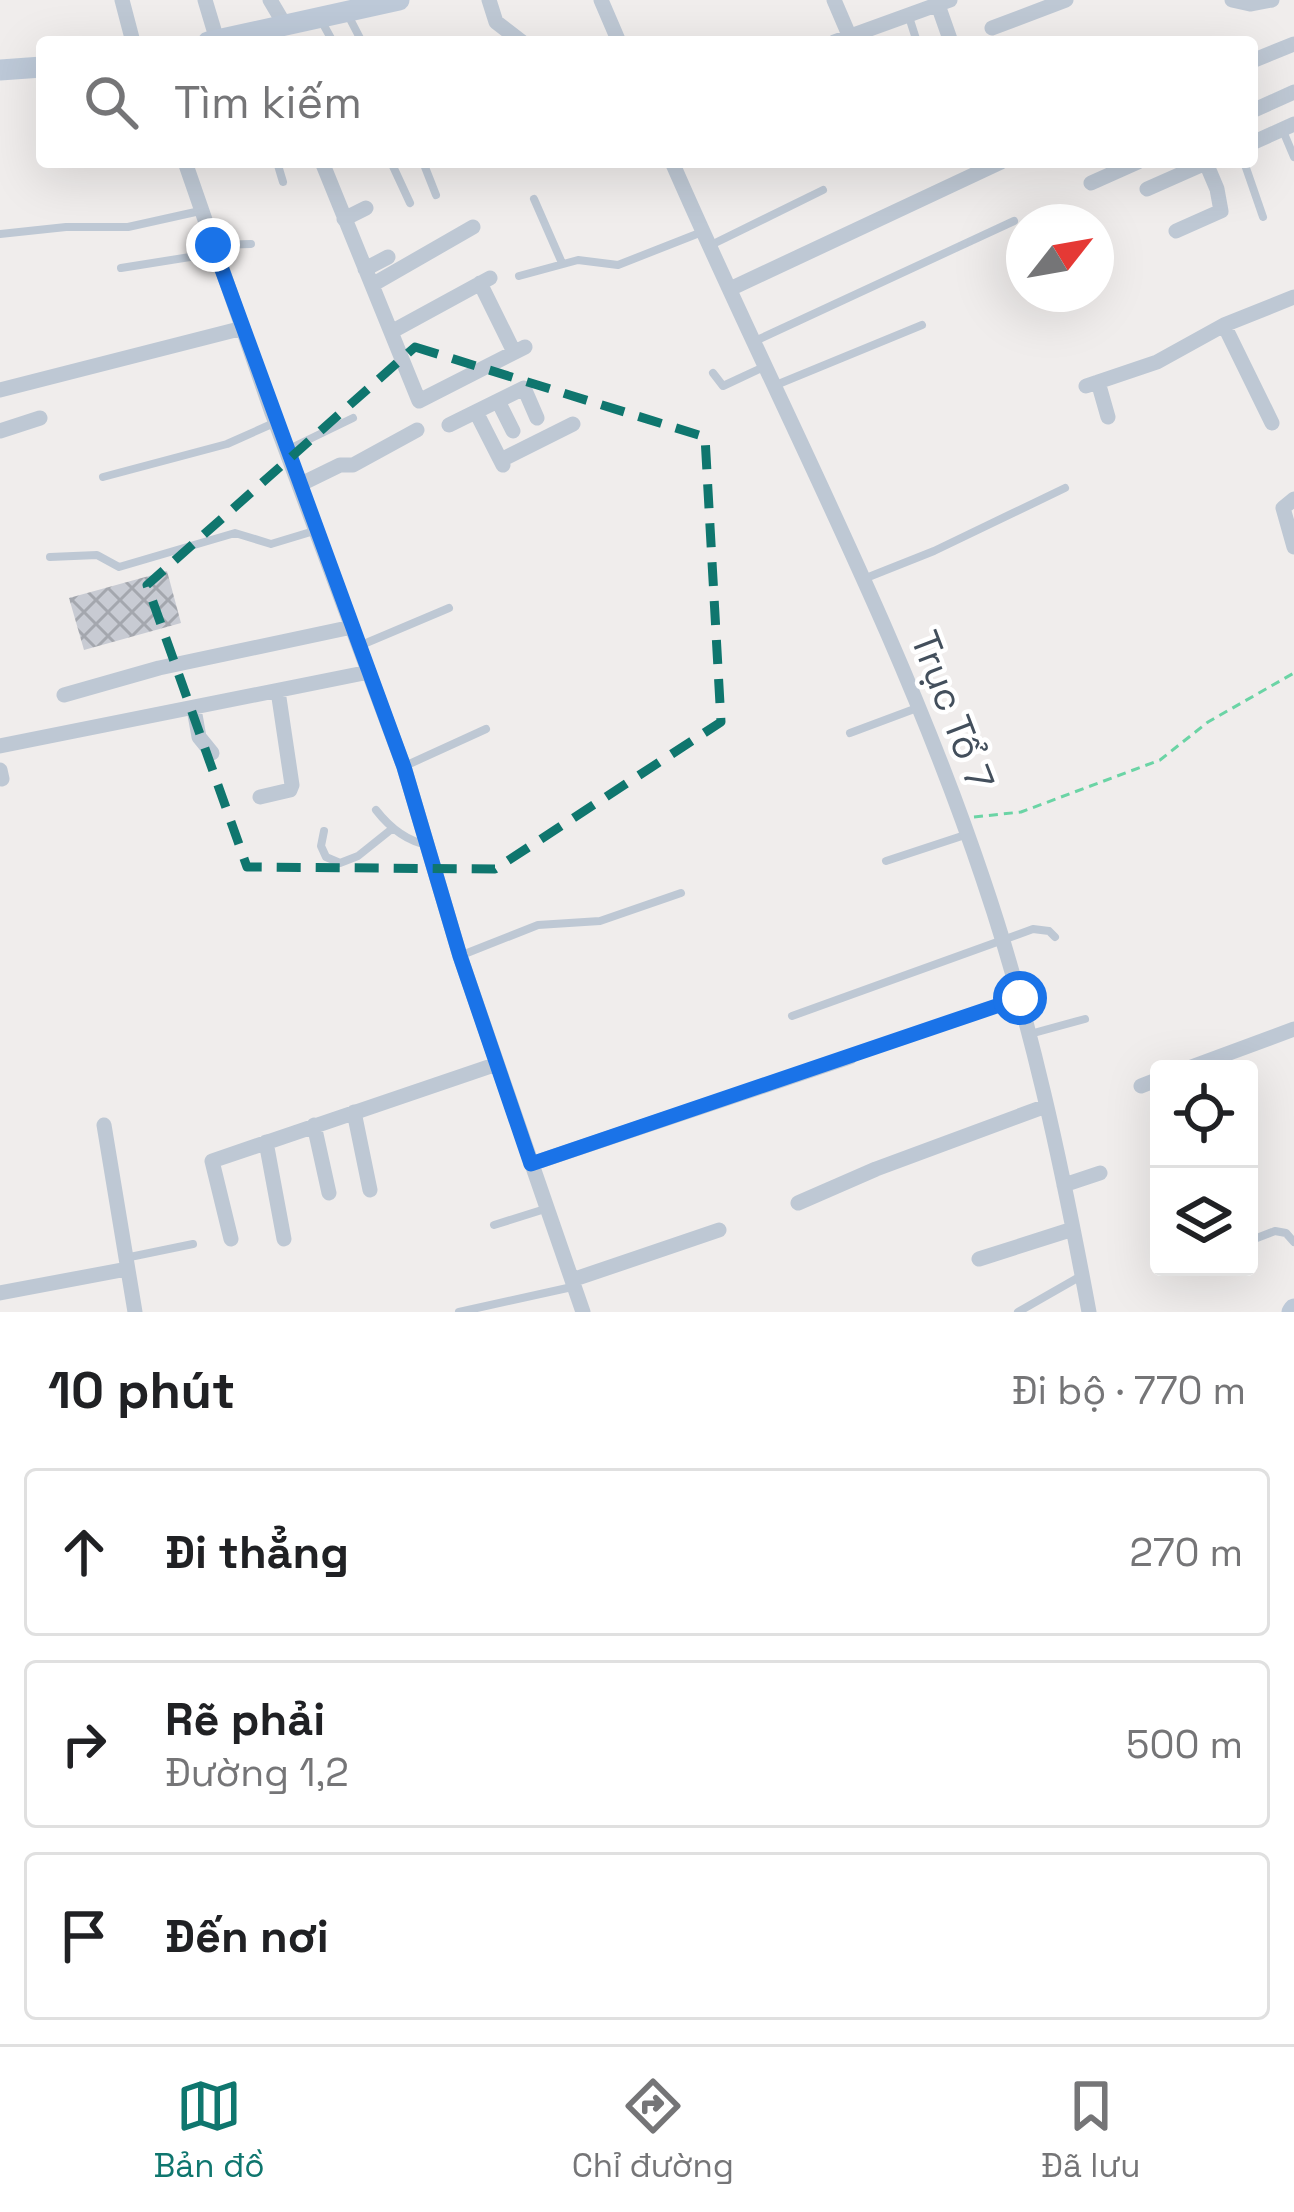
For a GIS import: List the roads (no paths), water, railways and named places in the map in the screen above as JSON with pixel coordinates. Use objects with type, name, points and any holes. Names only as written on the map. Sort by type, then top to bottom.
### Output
[{"type":"street","points":[[122,0],[131,36]]},
{"type":"street","points":[[205,0],[224,36]]},
{"type":"street","points":[[271,0],[275,33],[329,12],[399,0]]},
{"type":"street","points":[[489,0],[496,22],[514,36]]},
{"type":"street","points":[[601,0],[616,36]]},
{"type":"street","points":[[835,0],[844,36]]},
{"type":"street","points":[[992,28],[1066,0]]},
{"type":"street","points":[[1232,0],[1250,4],[1272,0]]},
{"type":"street","points":[[856,36],[944,2],[950,36]]},
{"type":"street","points":[[1258,59],[1294,44]]},
{"type":"street","points":[[2,65],[36,67]]},
{"type":"street","points":[[1258,108],[1294,92]]},
{"type":"street","points":[[1258,140],[1288,127]]},
{"type":"street","points":[[186,168],[404,767],[460,956],[583,1312]]},
{"type":"street","points":[[324,168],[344,219],[419,400],[520,350],[485,281],[391,332]]},
{"type":"street","name":"Trục Tổ 7","points":[[675,168],[865,579],[963,827],[1020,998],[1090,1312]]},
{"type":"street","points":[[730,289],[972,168]]},
{"type":"street","points":[[1091,183],[1125,168]]},
{"type":"street","points":[[1147,189],[1194,168]]},
{"type":"street","points":[[1176,231],[1221,211],[1209,168]]},
{"type":"street","points":[[344,219],[366,208]]},
{"type":"street","points":[[369,277],[473,227]]},
{"type":"street","points":[[369,277],[388,256]]},
{"type":"street","points":[[1108,417],[1092,384],[1157,362],[1224,325],[1294,297]]},
{"type":"street","points":[[1224,325],[1272,423]]},
{"type":"street","points":[[0,390],[243,328]]},
{"type":"street","points":[[458,383],[502,463],[573,424]]},
{"type":"street","points":[[449,425],[524,388],[537,418]]},
{"type":"street","points":[[498,401],[513,431]]},
{"type":"street","points":[[0,431],[40,418]]},
{"type":"street","points":[[299,485],[340,465],[352,465],[417,430]]},
{"type":"street","points":[[1294,499],[1282,508],[1294,548]]},
{"type":"street","points":[[64,695],[159,668],[352,627]]},
{"type":"street","points":[[0,746],[368,672]]},
{"type":"street","points":[[260,797],[290,790],[292,785],[278,691]]},
{"type":"street","points":[[194,709],[200,737],[212,753]]},
{"type":"street","points":[[1210,1060],[1294,1029]]},
{"type":"street","points":[[531,1164],[850,1057]]},
{"type":"street","points":[[231,1239],[212,1161],[497,1064]]},
{"type":"street","points":[[1141,1086],[1150,1082]]},
{"type":"street","points":[[798,1204],[876,1169],[1046,1106]]},
{"type":"street","points":[[354,1112],[370,1190]]},
{"type":"street","points":[[104,1124],[135,1312]]},
{"type":"street","points":[[314,1126],[329,1193]]},
{"type":"street","points":[[266,1142],[284,1239]]},
{"type":"street","points":[[1064,1185],[1100,1173]]},
{"type":"street","points":[[979,1258],[1073,1229]]},
{"type":"street","points":[[573,1283],[719,1230]]},
{"type":"street","points":[[0,1293],[126,1263]]},
{"type":"lane","points":[[329,12],[355,36]]},
{"type":"lane","points":[[908,16],[915,36]]},
{"type":"lane","points":[[1288,127],[1294,157]]},
{"type":"lane","points":[[279,168],[283,182]]},
{"type":"lane","points":[[394,168],[410,203]]},
{"type":"lane","points":[[425,168],[436,195]]},
{"type":"lane","points":[[1246,168],[1263,218]]},
{"type":"lane","points":[[519,276],[578,260],[618,265],[706,238],[823,190]]},
{"type":"lane","points":[[534,199],[563,264]]},
{"type":"lane","points":[[0,234],[128,227],[201,211]]},
{"type":"lane","points":[[755,341],[1006,225]]},
{"type":"lane","points":[[121,268],[251,244]]},
{"type":"lane","points":[[776,386],[922,325]]},
{"type":"lane","points":[[713,373],[723,386],[767,366]]},
{"type":"lane","points":[[286,451],[353,418]]},
{"type":"lane","points":[[103,477],[227,444],[275,422]]},
{"type":"lane","points":[[865,579],[1065,488]]},
{"type":"lane","points":[[50,557],[97,555],[119,567],[236,533],[271,544],[316,530]]},
{"type":"lane","points":[[359,646],[449,608]]},
{"type":"lane","points":[[850,733],[917,709]]},
{"type":"lane","points":[[404,767],[487,729]]},
{"type":"lane","points":[[376,810],[412,842],[429,845]]},
{"type":"lane","points":[[886,861],[963,827]]},
{"type":"lane","points":[[325,832],[321,847],[326,857],[340,863],[358,856],[392,828]]},
{"type":"lane","points":[[460,956],[538,925],[600,921],[681,893]]},
{"type":"lane","points":[[792,1016],[1034,929],[1055,937]]},
{"type":"lane","points":[[850,1057],[1020,998]]},
{"type":"lane","points":[[1029,1034],[1085,1019]]},
{"type":"lane","points":[[494,1225],[547,1208]]},
{"type":"lane","points":[[1258,1238],[1275,1231],[1286,1233],[1294,1243]]},
{"type":"lane","points":[[126,1263],[193,1244]]},
{"type":"lane","points":[[1018,1312],[1082,1275]]},
{"type":"lane","points":[[459,1312],[573,1283]]}]
